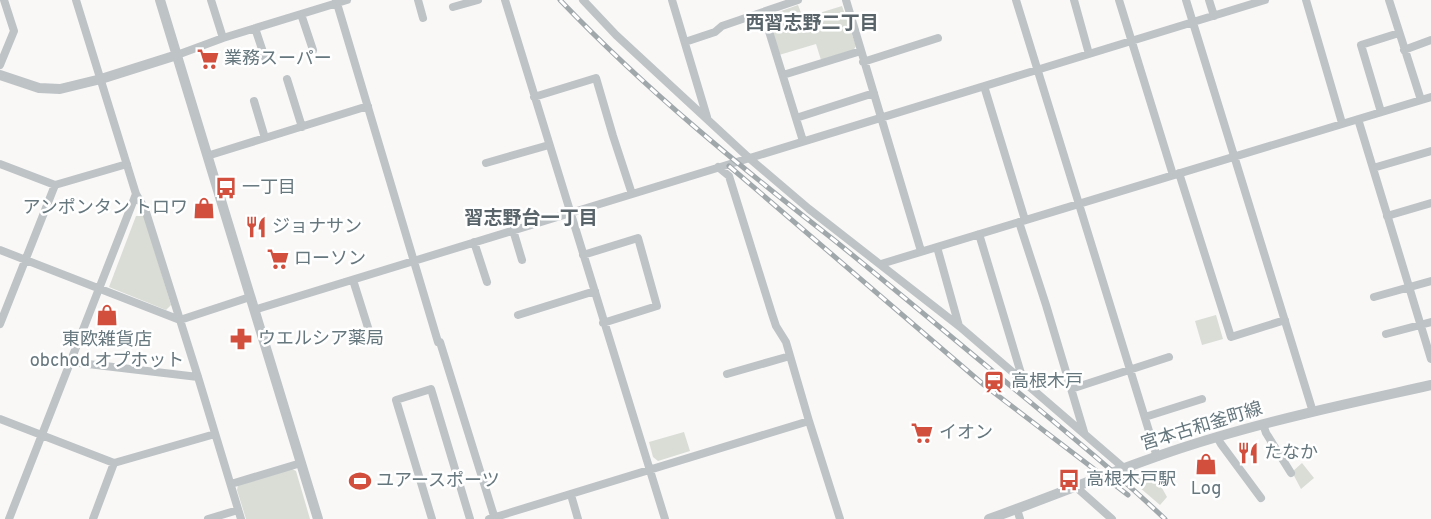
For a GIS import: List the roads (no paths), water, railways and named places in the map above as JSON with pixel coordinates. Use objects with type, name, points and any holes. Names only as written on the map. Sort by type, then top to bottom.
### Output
[{"type":"street","points":[[0,65],[14,31],[4,0]]},
{"type":"street","points":[[76,0],[136,194],[145,209],[241,519]]},
{"type":"street","points":[[160,0],[318,519]]},
{"type":"street","points":[[211,0],[223,38]]},
{"type":"street","points":[[0,75],[38,88],[53,90],[69,88],[347,0]]},
{"type":"street","points":[[418,0],[423,18]]},
{"type":"street","points":[[453,7],[478,0]]},
{"type":"street","points":[[506,0],[534,97],[665,519]]},
{"type":"street","points":[[583,0],[616,35],[750,158],[809,209],[959,326],[1125,469]]},
{"type":"street","points":[[672,0],[708,119]]},
{"type":"street","points":[[685,42],[715,32],[722,26],[798,0]]},
{"type":"street","points":[[846,0],[921,251]]},
{"type":"street","points":[[1016,0],[1157,457]]},
{"type":"street","points":[[1074,0],[1089,54]]},
{"type":"street","points":[[1119,0],[1231,336],[1285,320]]},
{"type":"street","points":[[1186,0],[1313,412]]},
{"type":"street","points":[[1209,0],[1214,16]]},
{"type":"street","points":[[254,310],[1214,16],[1253,2],[1265,0]]},
{"type":"street","points":[[1306,0],[1342,123]]},
{"type":"street","points":[[1389,0],[1421,100]]},
{"type":"street","points":[[336,2],[493,518],[809,421]]},
{"type":"street","points":[[763,12],[803,141]]},
{"type":"street","points":[[301,14],[313,50]]},
{"type":"street","points":[[255,28],[265,58]]},
{"type":"street","points":[[1381,112],[1362,45],[1399,33]]},
{"type":"street","points":[[864,62],[938,38]]},
{"type":"street","points":[[1404,50],[1431,40]]},
{"type":"street","points":[[783,75],[861,51]]},
{"type":"street","points":[[534,97],[596,78],[632,194]]},
{"type":"street","points":[[287,79],[302,127]]},
{"type":"street","points":[[984,86],[1084,432]]},
{"type":"street","points":[[796,118],[874,92]]},
{"type":"street","points":[[881,264],[1431,97]]},
{"type":"street","points":[[254,100],[265,138]]},
{"type":"street","points":[[207,156],[368,106]]},
{"type":"street","points":[[1358,119],[1431,359]]},
{"type":"street","points":[[486,163],[549,145]]},
{"type":"street","points":[[1373,168],[1431,151]]},
{"type":"street","points":[[0,164],[55,185],[127,164]]},
{"type":"street","points":[[718,167],[729,176],[776,326],[786,342],[840,519]]},
{"type":"street","points":[[0,324],[55,185]]},
{"type":"street","points":[[9,519],[136,194]]},
{"type":"street","points":[[1387,216],[1431,203]]},
{"type":"street","points":[[513,230],[522,260]]},
{"type":"street","points":[[978,234],[1023,381]]},
{"type":"street","points":[[583,255],[638,238],[657,306],[604,323]]},
{"type":"street","points":[[474,242],[487,282]]},
{"type":"street","points":[[937,247],[959,326]]},
{"type":"street","points":[[0,250],[180,320],[250,296]]},
{"type":"street","points":[[353,280],[370,334]]},
{"type":"street","points":[[1374,297],[1431,281]]},
{"type":"street","points":[[518,315],[595,291]]},
{"type":"street","points":[[1386,334],[1431,322]]},
{"type":"street","points":[[727,374],[790,356]]},
{"type":"street","points":[[1071,389],[1169,357]]},
{"type":"street","points":[[71,362],[198,377]]},
{"type":"street","name":"宮本古和釜町線","points":[[989,519],[1018,514],[1076,487],[1217,436],[1431,385]]},
{"type":"street","points":[[432,519],[396,400],[431,389],[470,519]]},
{"type":"street","points":[[1145,417],[1202,399]]},
{"type":"street","points":[[0,419],[114,463],[215,434]]},
{"type":"street","points":[[1263,424],[1266,433],[1291,473]]},
{"type":"street","points":[[1217,436],[1261,498]]},
{"type":"street","points":[[231,484],[301,462]]},
{"type":"street","points":[[93,519],[114,463]]},
{"type":"street","points":[[1076,487],[1112,519]]},
{"type":"street","points":[[571,494],[578,519]]},
{"type":"street","points":[[208,519],[238,510]]},
{"type":"railway","points":[[560,0],[625,65],[693,125],[1056,423],[1165,519]]},
{"type":"railway","points":[[729,166],[984,385],[1128,495]]},
{"type":"place","name":"業務スーパー","points":[[208,59]]},
{"type":"place","name":"一丁目","points":[[226,188]]},
{"type":"place","name":"アンポンタン トロワ","points":[[204,208]]},
{"type":"place","name":"ジョナサン","points":[[256,227]]},
{"type":"place","name":"ローソン","points":[[278,259]]},
{"type":"place","name":"東欧雑貨店 obchod オプホット","points":[[107,315]]},
{"type":"place","name":"ウエルシア薬局","points":[[241,339]]},
{"type":"place","name":"高根木戸","points":[[994,382]]},
{"type":"place","name":"イオン","points":[[922,433]]},
{"type":"place","name":"たなか","points":[[1248,453]]},
{"type":"place","name":"Log","points":[[1206,464]]},
{"type":"place","name":"高根木戸駅","points":[[1069,480]]},
{"type":"place","name":"ユアースポーツ","points":[[360,481]]},
{"type":"district","name":"西習志野二丁目","points":[[812,24]]},
{"type":"district","name":"習志野台一丁目","points":[[531,219]]}]
